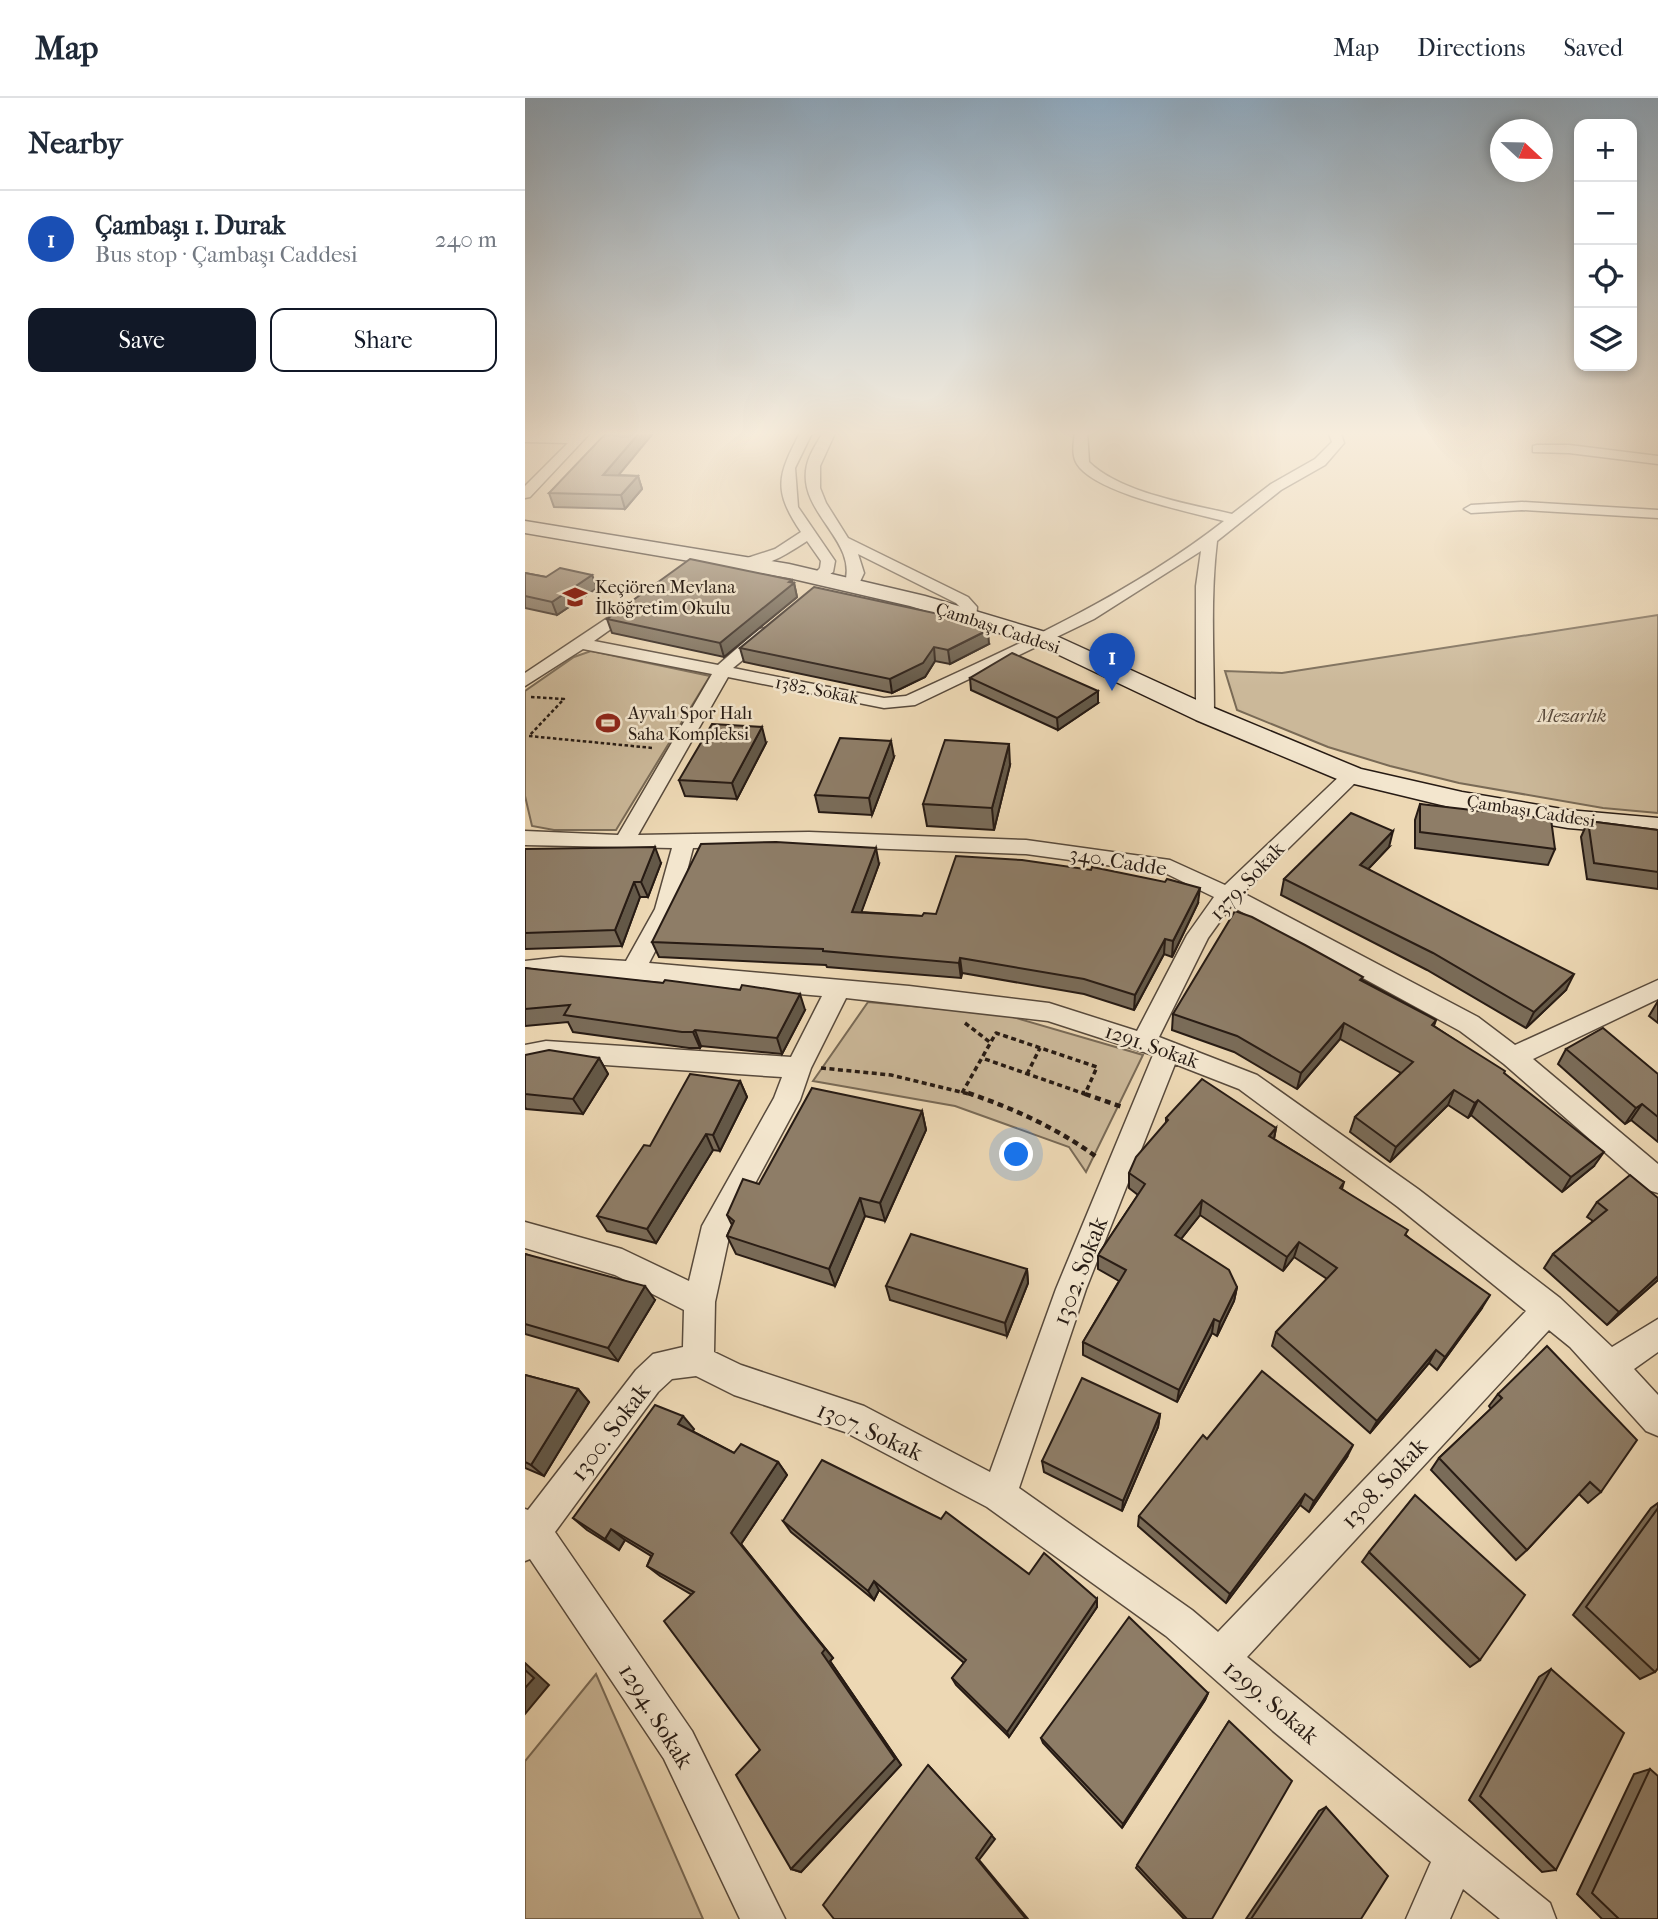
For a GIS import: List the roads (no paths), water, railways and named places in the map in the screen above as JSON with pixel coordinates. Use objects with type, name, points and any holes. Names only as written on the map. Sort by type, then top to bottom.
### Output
[{"type":"main road","name":"Çambaşı Caddesi","points":[[526,528],[746,563],[828,585],[970,617],[1044,639],[1205,714],[1352,775],[1462,801],[1541,814],[1658,827]]},
{"type":"street","points":[[797,516],[829,563],[826,572],[828,585],[856,579],[857,567],[843,541],[824,516]]},
{"type":"street","points":[[1223,516],[1234,519]]},
{"type":"street","name":"1382. Sokak","points":[[580,643],[884,703],[909,701],[1088,616],[1210,539],[1238,516]]},
{"type":"street","points":[[746,563],[780,552],[809,533]]},
{"type":"street","points":[[1205,714],[1204,586],[1210,539]]},
{"type":"street","points":[[843,541],[963,600],[969,607],[970,617]]},
{"type":"street","points":[[682,572],[705,556]]},
{"type":"street","points":[[525,681],[648,596]]},
{"type":"street","points":[[624,842],[727,664],[778,622]]},
{"type":"street","name":"1379. Sokak","points":[[1157,1045],[1198,935],[1228,895],[1352,775]]},
{"type":"street","name":"340. Cadde","points":[[525,838],[624,842],[809,839],[1026,847],[1170,867],[1228,895],[1469,1024],[1513,1057],[1658,1181]]},
{"type":"street","points":[[633,971],[666,909],[684,841]]},
{"type":"street","name":"1291. Sokak","points":[[525,970],[561,965],[838,989],[1049,1012],[1157,1045],[1248,1082],[1408,1198],[1581,1336],[1658,1419]]},
{"type":"street","points":[[698,1360],[700,1302],[717,1226],[787,1100],[798,1068],[838,989]]},
{"type":"street","points":[[1513,1057],[1658,989]]},
{"type":"street","name":"1302. Sokak","points":[[999,1494],[1071,1289],[1142,1114],[1157,1045]]},
{"type":"street","points":[[525,1055],[546,1051],[798,1068]]},
{"type":"street","points":[[525,1235],[622,1263],[700,1302]]},
{"type":"street","name":"1308. Sokak","points":[[1220,1658],[1549,1308]]},
{"type":"street","points":[[1610,1367],[1658,1334]]},
{"type":"street","name":"1307. Sokak","points":[[698,1360],[734,1380],[852,1418],[999,1494]]},
{"type":"street","name":"1300. Sokak","points":[[528,1535],[647,1381],[664,1365],[698,1360]]},
{"type":"street","name":"1299. Sokak","points":[[999,1494],[1179,1623],[1287,1717],[1534,1919]]},
{"type":"street","name":"1294. Sokak","points":[[528,1535],[678,1745],[764,1919]]},
{"type":"street","points":[[1428,1919],[1457,1854]]},
{"type":"place","name":"Keçiören Mevlana İlköğretim Okulu","points":[[575,597]]},
{"type":"place","name":"Çambaşı 1. Durak","points":[[1112,691]]},
{"type":"place","name":"Ayvalı Spor Halı Saha Kompleksi","points":[[608,723]]},
{"type":"park label","name":"Mezarlık","points":[[1572,716]]}]
